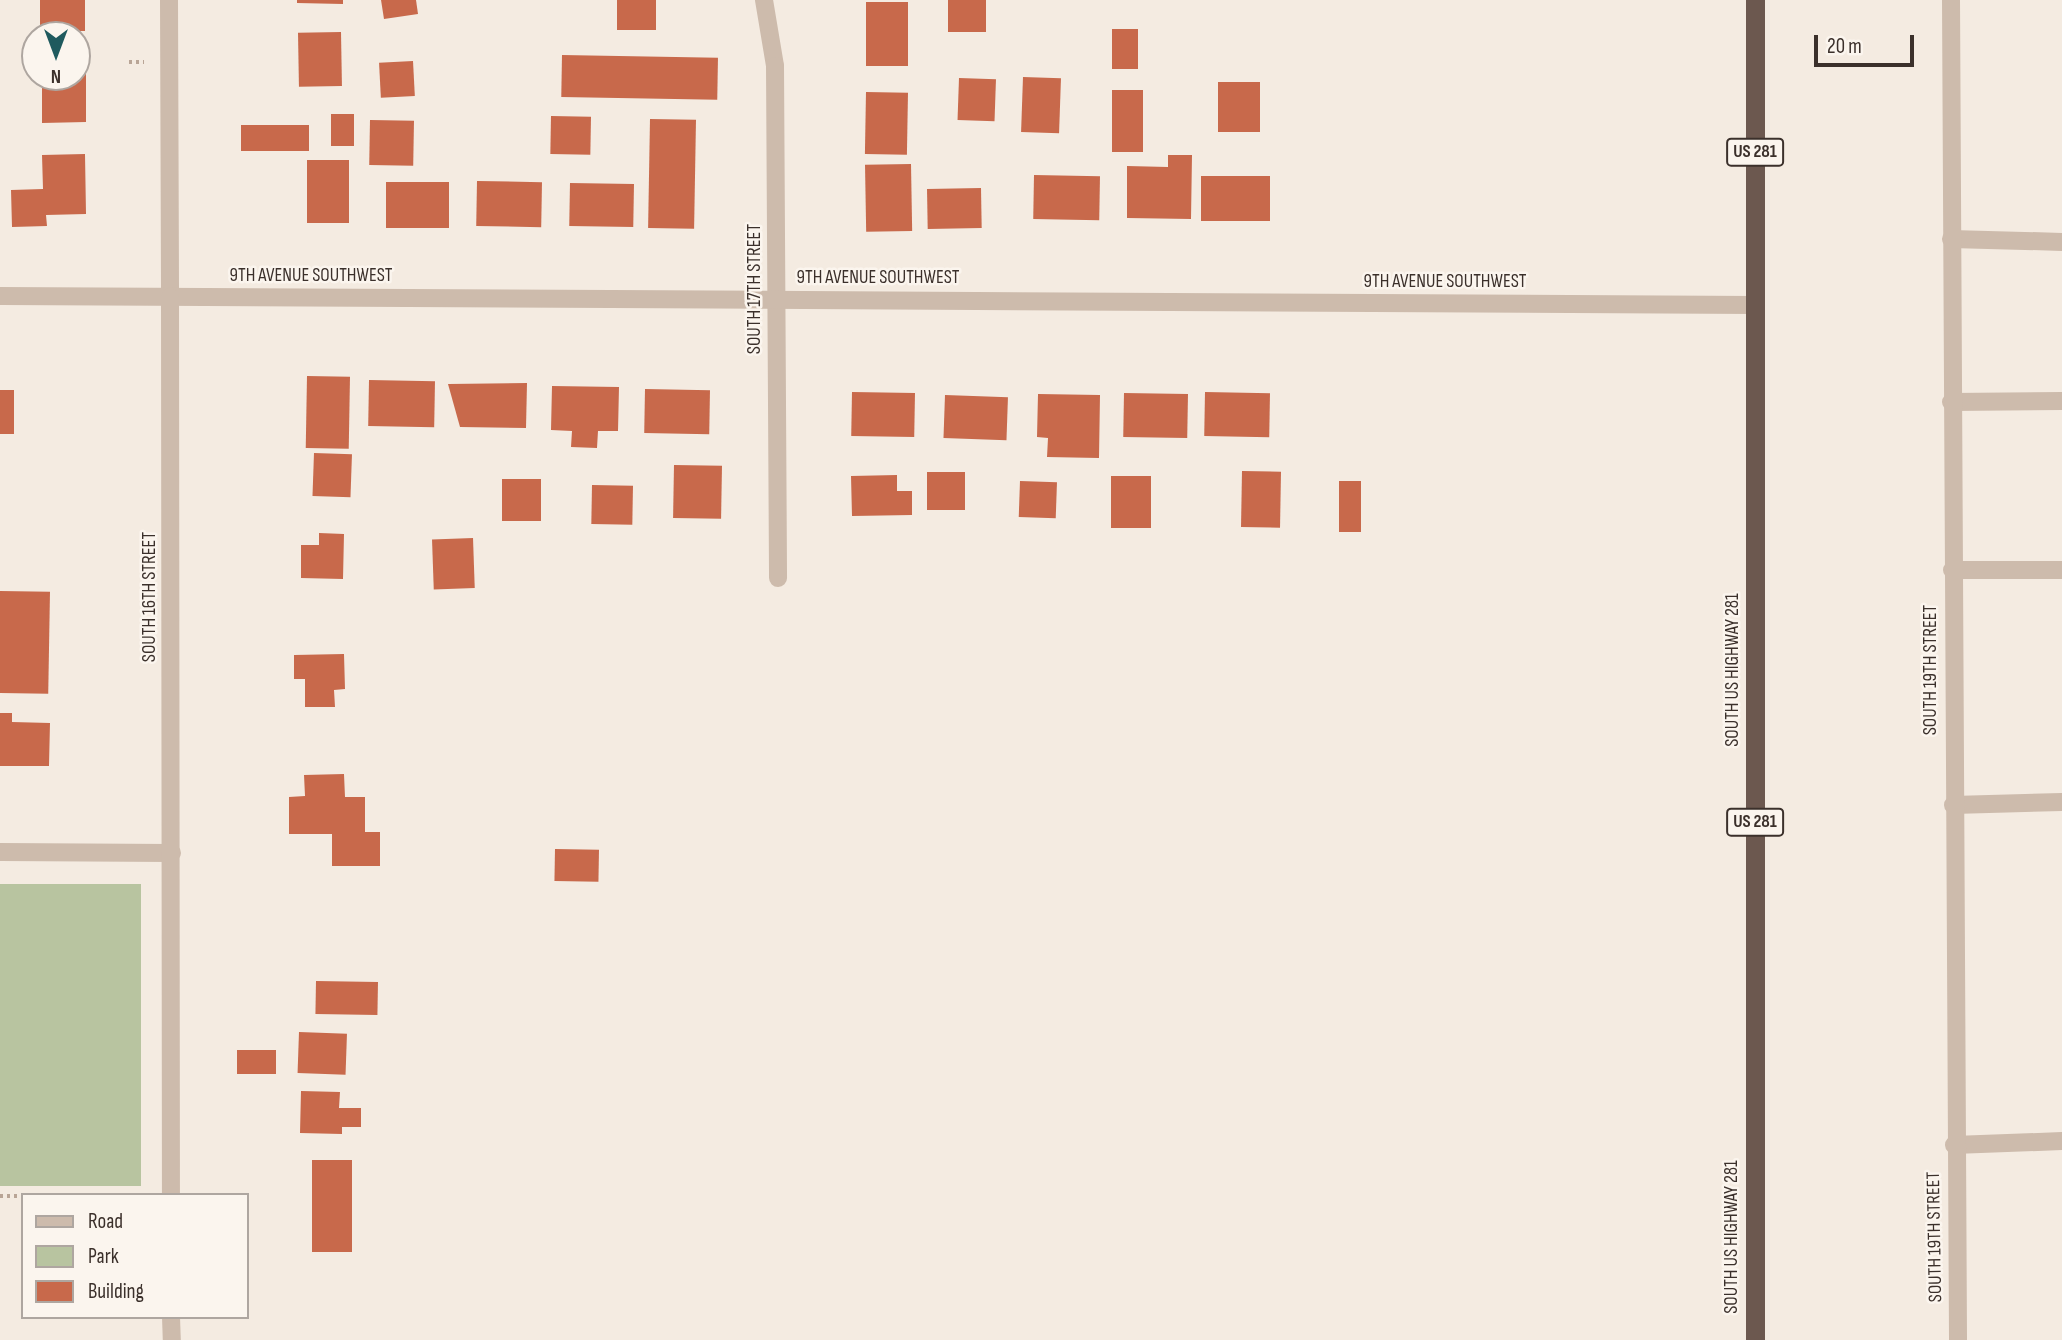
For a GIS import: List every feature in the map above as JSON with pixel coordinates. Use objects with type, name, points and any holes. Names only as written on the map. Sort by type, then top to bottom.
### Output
[{"type":"highway","name":"SOUTH US HIGHWAY 281","points":[[1755,0],[1755,1340]]},
{"type":"street","name":"SOUTH 16TH STREET","points":[[169,0],[171,1193]]},
{"type":"street","name":"SOUTH 17TH STREET","points":[[764,0],[775,66],[778,578]]},
{"type":"street","name":"SOUTH 19TH STREET","points":[[1951,0],[1954,1144],[1958,1340]]},
{"type":"street","points":[[1951,239],[2062,242]]},
{"type":"street","name":"9TH AVENUE SOUTHWEST","points":[[0,296],[1755,304]]},
{"type":"street","points":[[1951,402],[2062,401]]},
{"type":"street","points":[[1952,570],[2062,570]]},
{"type":"street","points":[[1953,805],[2062,802]]},
{"type":"street","points":[[0,852],[172,853]]},
{"type":"street","points":[[1954,1144],[2062,1141]]},
{"type":"street","points":[[172,1319],[172,1340]]},
{"type":"path","points":[[0,1196],[21,1196]]},
{"type":"green space","points":[[0,884],[141,884],[141,1186],[0,1186]]},
{"type":"building","points":[[40,0],[85,0],[85,21],[40,21]]},
{"type":"building","points":[[297,0],[343,0],[343,4],[297,3]]},
{"type":"building","points":[[381,0],[416,0],[418,14],[384,19]]},
{"type":"building","points":[[617,0],[656,0],[656,30],[617,30]]},
{"type":"building","points":[[948,0],[986,0],[986,32],[948,32]]},
{"type":"building","points":[[866,2],[908,2],[908,66],[866,66]]},
{"type":"building","points":[[1112,29],[1138,29],[1138,69],[1112,69]]},
{"type":"building","points":[[341,32],[342,86],[299,87],[298,33]]},
{"type":"building","points":[[562,55],[718,58],[717,100],[561,97]]},
{"type":"building","points":[[413,61],[415,96],[381,98],[379,63]]},
{"type":"building","points":[[1023,77],[1061,78],[1059,133],[1021,132]]},
{"type":"building","points":[[959,78],[996,79],[995,121],[958,120]]},
{"type":"building","points":[[1218,82],[1260,82],[1260,132],[1218,132]]},
{"type":"building","points":[[1112,90],[1143,90],[1143,152],[1112,152]]},
{"type":"building","points":[[42,91],[86,91],[86,122],[42,123]]},
{"type":"building","points":[[866,92],[908,93],[907,155],[865,154]]},
{"type":"building","points":[[331,114],[354,114],[354,146],[331,146]]},
{"type":"building","points":[[551,116],[591,117],[590,155],[550,154]]},
{"type":"building","points":[[650,119],[696,120],[694,229],[648,228]]},
{"type":"building","points":[[370,120],[414,121],[413,166],[369,165]]},
{"type":"building","points":[[241,125],[309,125],[309,151],[241,151]]},
{"type":"building","points":[[85,154],[86,214],[46,215],[47,226],[12,227],[11,190],[43,189],[42,155]]},
{"type":"building","points":[[1168,155],[1192,155],[1191,219],[1127,218],[1127,166],[1168,167]]},
{"type":"building","points":[[307,160],[349,160],[349,223],[307,223]]},
{"type":"building","points":[[911,164],[912,231],[866,232],[865,165]]},
{"type":"building","points":[[1034,175],[1100,176],[1099,220],[1033,219]]},
{"type":"building","points":[[1201,176],[1270,176],[1270,221],[1201,221]]},
{"type":"building","points":[[477,181],[542,182],[541,227],[476,226]]},
{"type":"building","points":[[386,182],[449,182],[449,228],[386,228]]},
{"type":"building","points":[[570,183],[634,184],[633,227],[569,226]]},
{"type":"building","points":[[981,188],[982,228],[928,229],[927,189]]},
{"type":"building","points":[[307,376],[350,377],[349,449],[306,448]]},
{"type":"building","points":[[369,380],[435,381],[434,427],[368,426]]},
{"type":"building","points":[[527,383],[526,428],[460,427],[448,384]]},
{"type":"building","points":[[552,386],[619,387],[618,431],[598,431],[597,448],[571,447],[572,431],[551,430]]},
{"type":"building","points":[[645,389],[710,390],[709,434],[644,433]]},
{"type":"building","points":[[0,390],[14,390],[14,434],[0,434]]},
{"type":"building","points":[[852,392],[915,393],[914,437],[851,436]]},
{"type":"building","points":[[1205,392],[1270,393],[1269,437],[1204,436]]},
{"type":"building","points":[[1124,393],[1188,394],[1187,438],[1123,437]]},
{"type":"building","points":[[1038,394],[1100,395],[1099,458],[1047,457],[1048,438],[1037,437]]},
{"type":"building","points":[[945,395],[1008,397],[1006,440],[943,438]]},
{"type":"building","points":[[314,453],[352,454],[350,497],[312,496]]},
{"type":"building","points":[[674,465],[722,466],[721,519],[673,518]]},
{"type":"building","points":[[1242,471],[1281,472],[1280,528],[1241,527]]},
{"type":"building","points":[[927,472],[965,472],[965,510],[927,510]]},
{"type":"building","points":[[897,475],[897,491],[912,491],[912,515],[852,516],[851,476]]},
{"type":"building","points":[[1111,476],[1151,476],[1151,528],[1111,528]]},
{"type":"building","points":[[502,479],[541,479],[541,521],[502,521]]},
{"type":"building","points":[[1020,481],[1057,482],[1056,518],[1019,517]]},
{"type":"building","points":[[1339,481],[1361,481],[1361,532],[1339,532]]},
{"type":"building","points":[[592,485],[633,486],[632,525],[591,524]]},
{"type":"building","points":[[319,533],[344,534],[343,579],[301,578],[301,545],[319,545]]},
{"type":"building","points":[[473,538],[475,588],[434,589],[432,539]]},
{"type":"building","points":[[0,591],[50,592],[48,694],[0,693]]},
{"type":"building","points":[[344,654],[345,689],[334,690],[335,707],[305,707],[305,679],[294,679],[294,655]]},
{"type":"building","points":[[0,713],[12,713],[12,722],[50,723],[49,766],[0,766]]},
{"type":"building","points":[[344,774],[345,797],[365,797],[365,832],[380,832],[380,866],[332,866],[332,834],[289,834],[289,797],[305,796],[304,775]]},
{"type":"building","points":[[555,849],[599,850],[598,882],[554,881]]},
{"type":"building","points":[[316,981],[378,982],[377,1015],[315,1014]]},
{"type":"building","points":[[299,1032],[347,1034],[346,1075],[298,1073]]},
{"type":"building","points":[[237,1050],[276,1050],[276,1074],[237,1074]]},
{"type":"building","points":[[301,1091],[340,1092],[339,1108],[361,1108],[361,1127],[342,1127],[342,1134],[300,1133]]},
{"type":"building","points":[[312,1160],[352,1160],[352,1252],[312,1252]]}]
